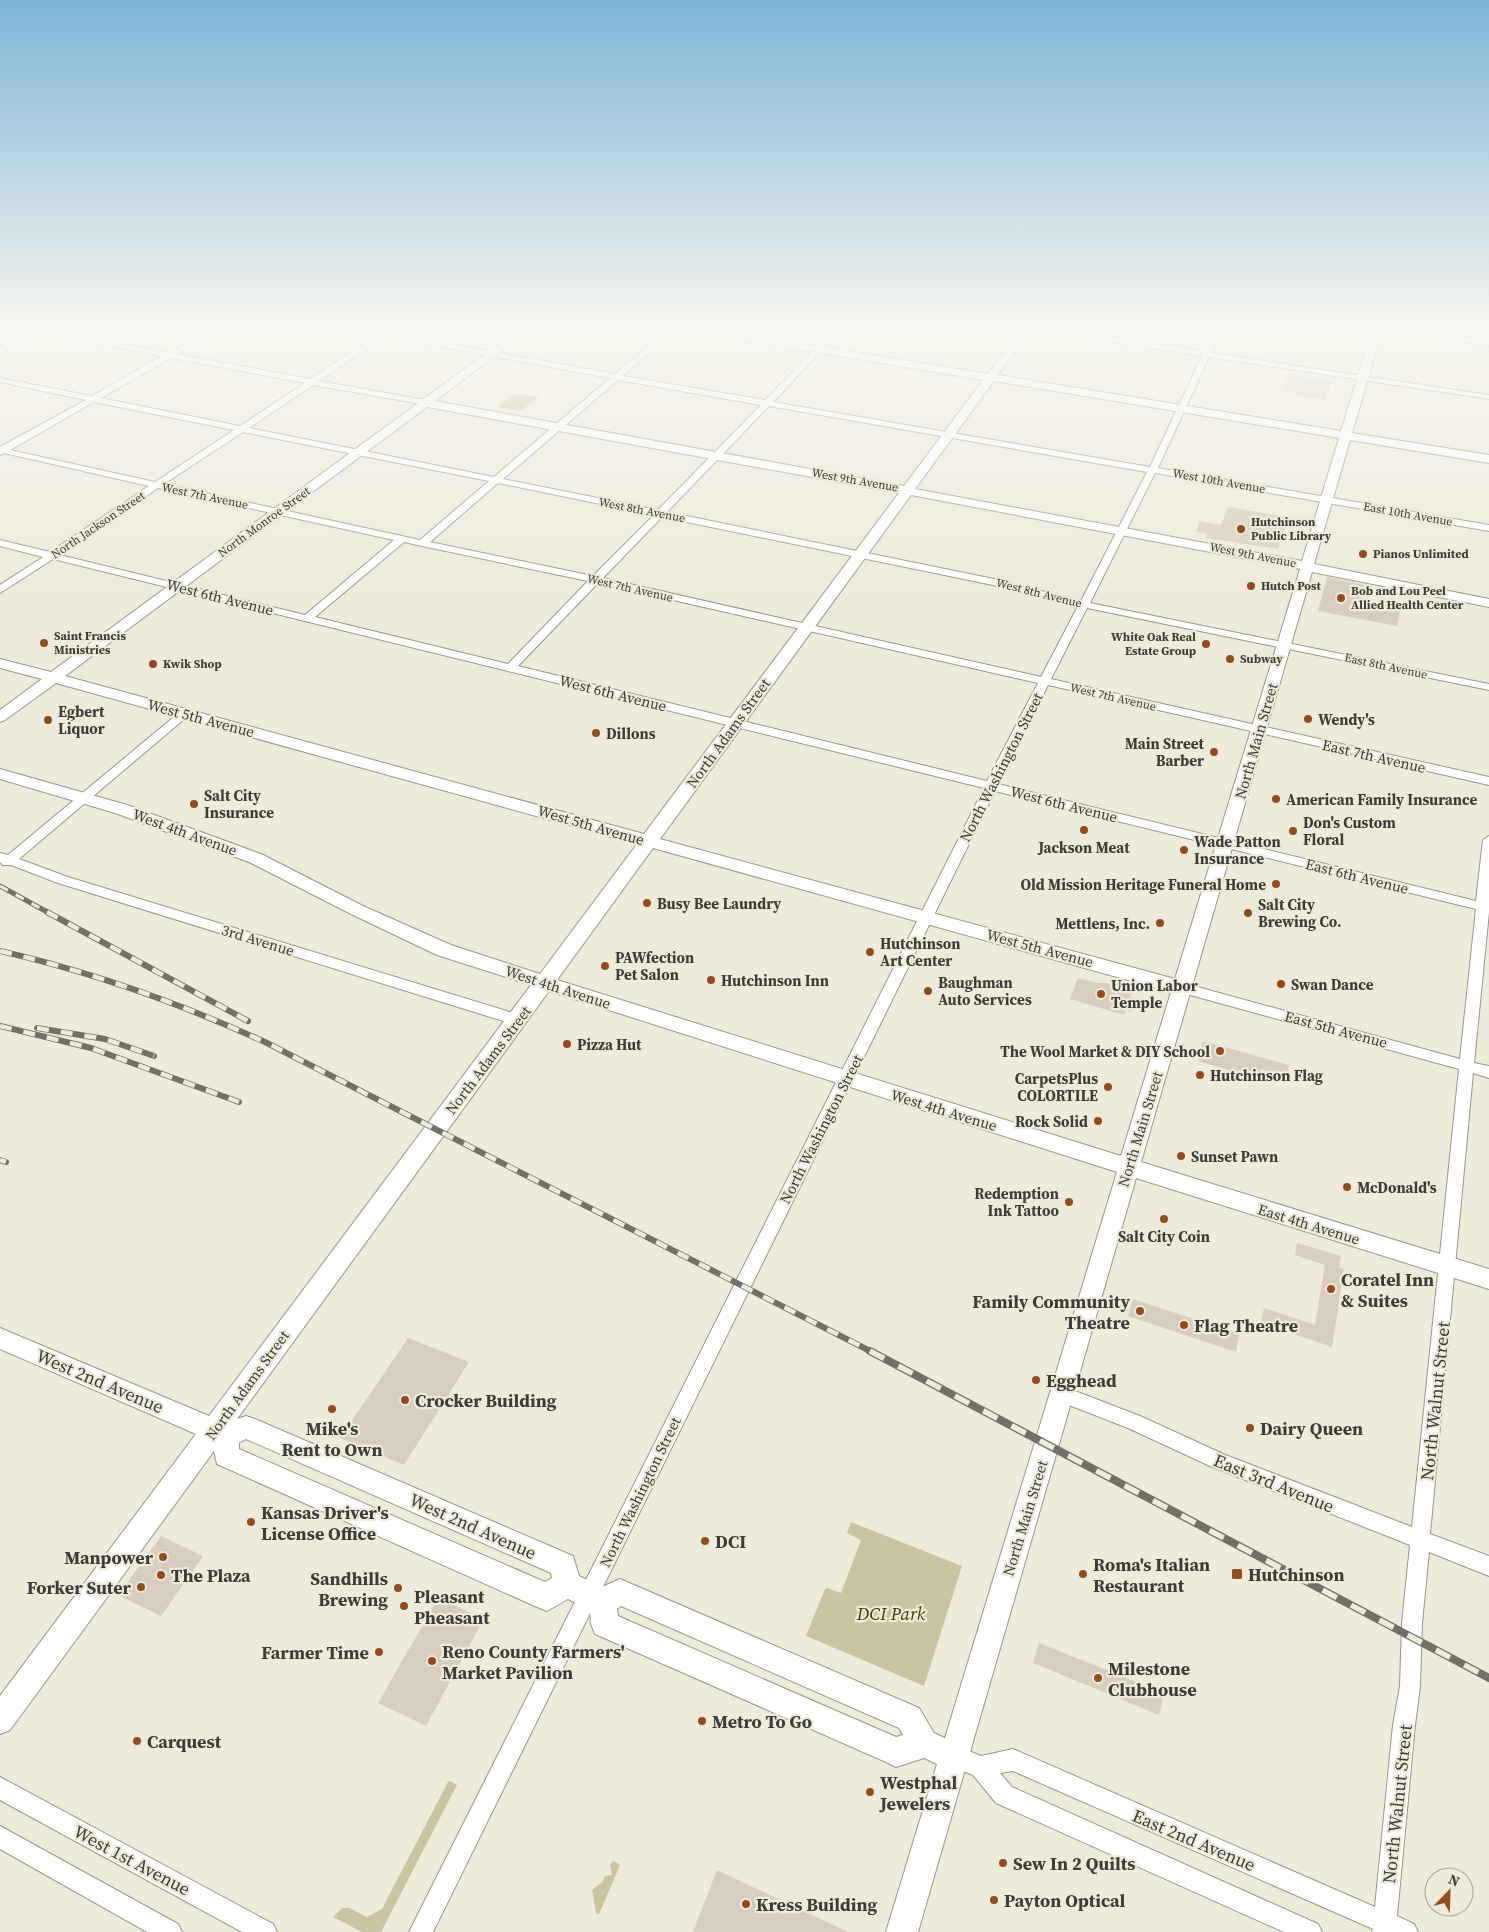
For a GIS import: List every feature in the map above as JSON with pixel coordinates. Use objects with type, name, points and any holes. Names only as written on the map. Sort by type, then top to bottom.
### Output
[{"type":"main road","name":"North Main Street","points":[[902,1932],[1351,417]]},
{"type":"main road","points":[[1346,435],[1489,459]]},
{"type":"main road","name":"East 4th Avenue","points":[[1129,1168],[1489,1279]]},
{"type":"street","points":[[1,451],[61,417]]},
{"type":"street","name":"West 8th Avenue","points":[[179,417],[862,554],[994,582],[1084,604],[1284,645]]},
{"type":"street","name":"North Jackson Street","points":[[0,590],[258,417]]},
{"type":"street","name":"North Monroe Street","points":[[0,717],[406,417]]},
{"type":"street","name":"West 9th Avenue","points":[[511,417],[1122,530],[1307,566],[1328,573],[1489,603]]},
{"type":"street","points":[[422,543],[492,480],[567,417]]},
{"type":"street","points":[[510,668],[752,417]]},
{"type":"street","name":"West 10th Avenue","points":[[856,417],[1327,500]]},
{"type":"street","name":"North Adams Street","points":[[0,1720],[220,1433],[544,983],[862,554],[961,417]]},
{"type":"street","name":"North Washington Street","points":[[421,1932],[596,1598],[846,1079],[991,786],[1153,469],[1177,417]]},
{"type":"street","points":[[1237,417],[1346,435]]},
{"type":"street","name":"West 7th Avenue","points":[[1,451],[596,580],[1259,730]]},
{"type":"street","name":"East 10th Avenue","points":[[1327,500],[1489,528]]},
{"type":"street","points":[[307,618],[401,538]]},
{"type":"street","name":"West 6th Avenue","points":[[0,543],[1226,844]]},
{"type":"street","name":"East 8th Avenue","points":[[1284,645],[1489,687]]},
{"type":"street","name":"West 5th Avenue","points":[[0,663],[1183,988]]},
{"type":"street","points":[[4,860],[84,797],[185,713]]},
{"type":"street","name":"East 7th Avenue","points":[[1259,730],[1489,781]]},
{"type":"street","name":"West 4th Avenue","points":[[0,774],[84,797],[174,827],[255,858],[357,910],[444,950],[1129,1168]]},
{"type":"street","name":"North Walnut Street","points":[[1385,1928],[1404,1725],[1410,1686],[1412,1623],[1467,1066],[1486,908],[1489,840]]},
{"type":"street","name":"East 6th Avenue","points":[[1226,844],[1486,908]]},
{"type":"street","name":"3rd Avenue","points":[[4,860],[518,1020]]},
{"type":"street","name":"East 5th Avenue","points":[[1183,988],[1489,1072]]},
{"type":"street","name":"West 2nd Avenue","points":[[0,1338],[220,1433],[246,1427],[564,1566],[566,1584]]},
{"type":"street","name":"East 3rd Avenue","points":[[1062,1394],[1134,1422],[1217,1460],[1489,1566]]},
{"type":"street","points":[[220,1433],[226,1456],[547,1597],[566,1584],[596,1598],[620,1592],[909,1718],[924,1743],[981,1767],[1004,1794],[1310,1932]]},
{"type":"street","points":[[596,1598],[605,1624],[896,1752],[924,1743]]},
{"type":"street","name":"East 2nd Avenue","points":[[981,1767],[1013,1760],[1385,1928],[1406,1932]]},
{"type":"street","name":"West 1st Avenue","points":[[0,1788],[265,1932]]},
{"type":"street","points":[[0,1837],[170,1932]]},
{"type":"green space","name":"DCI Park","points":[[851,1522],[962,1566],[924,1686],[806,1636],[825,1589],[841,1593],[861,1540],[847,1533]]},
{"type":"green space","points":[[450,1781],[457,1785],[381,1932],[362,1932],[333,1917],[342,1908],[349,1908],[367,1917],[382,1909]]},
{"type":"green space","points":[[614,1861],[620,1865],[599,1914],[596,1913],[592,1890],[602,1882],[605,1876],[612,1875],[610,1864]]},
{"type":"building","name":"Hutchinson Public Library","points":[[1228,507],[1288,517],[1278,549],[1206,538],[1207,534],[1196,532],[1200,521],[1221,525]]},
{"type":"building","name":"Bob and Lou Peel Allied Health Center","points":[[1327,577],[1364,585],[1360,603],[1400,611],[1397,626],[1318,611]]},
{"type":"building","name":"Union Labor Temple","points":[[1078,978],[1098,983],[1107,983],[1132,992],[1130,997],[1136,998],[1131,1012],[1126,1010],[1124,1015],[1070,999]]},
{"type":"building","name":"The Wool Market & DIY School","points":[[1203,1041],[1289,1065],[1287,1076],[1261,1069],[1259,1079],[1198,1061]]},
{"type":"building","name":"Coratel Inn & Suites","points":[[1297,1243],[1341,1256],[1339,1268],[1344,1269],[1332,1347],[1261,1323],[1264,1308],[1315,1325],[1325,1265],[1295,1255]]},
{"type":"building","name":"Flag Theatre","points":[[1133,1299],[1239,1334],[1236,1352],[1128,1316]]},
{"type":"building","name":"Crocker Building","points":[[408,1338],[469,1362],[404,1465],[340,1438]]},
{"type":"building","name":"The Plaza","points":[[161,1536],[203,1556],[161,1616],[118,1595]]},
{"type":"building","name":"Reno County Farmers' Market Pavilion","points":[[438,1598],[484,1619],[426,1726],[378,1703]]},
{"type":"building","name":"Milestone Clubhouse","points":[[1039,1643],[1164,1693],[1159,1715],[1033,1663]]},
{"type":"building","name":"Kress Building","points":[[717,1870],[732,1877],[848,1932],[693,1932]]},
{"type":"railway","points":[[0,886],[49,913]]},
{"type":"railway","points":[[47,912],[248,1021]]},
{"type":"railway","points":[[0,951],[34,959],[135,990],[200,1014],[265,1042],[872,1352]]},
{"type":"railway","points":[[0,1026],[91,1048],[239,1102]]},
{"type":"railway","points":[[37,1028],[105,1039],[154,1056]]},
{"type":"railway","points":[[0,1160],[6,1162]]},
{"type":"railway","points":[[870,1351],[1489,1678]]},
{"type":"place","name":"Hutchinson Public Library","points":[[1241,529]]},
{"type":"place","name":"Pianos Unlimited","points":[[1363,554]]},
{"type":"place","name":"Hutch Post","points":[[1251,586]]},
{"type":"place","name":"Bob and Lou Peel Allied Health Center","points":[[1341,598]]},
{"type":"place","name":"Saint Francis Ministries","points":[[44,643]]},
{"type":"place","name":"White Oak Real Estate Group","points":[[1206,644]]},
{"type":"place","name":"Subway","points":[[1230,659]]},
{"type":"place","name":"Kwik Shop","points":[[153,664]]},
{"type":"place","name":"Wendy's","points":[[1308,719]]},
{"type":"place","name":"Egbert Liquor","points":[[48,720]]},
{"type":"place","name":"Dillons","points":[[596,733]]},
{"type":"place","name":"Main Street Barber","points":[[1214,752]]},
{"type":"place","name":"American Family Insurance","points":[[1276,799]]},
{"type":"place","name":"Salt City Insurance","points":[[194,804]]},
{"type":"place","name":"Jackson Meat","points":[[1084,830]]},
{"type":"place","name":"Don's Custom Floral","points":[[1293,831]]},
{"type":"place","name":"Wade Patton Insurance","points":[[1184,850]]},
{"type":"place","name":"Old Mission Heritage Funeral Home","points":[[1276,884]]},
{"type":"place","name":"Busy Bee Laundry","points":[[647,903]]},
{"type":"place","name":"Salt City Brewing Co.","points":[[1248,913]]},
{"type":"place","name":"Mettlens, Inc.","points":[[1160,923]]},
{"type":"place","name":"Hutchinson Art Center","points":[[870,952]]},
{"type":"place","name":"PAWfection Pet Salon","points":[[605,966]]},
{"type":"place","name":"Hutchinson Inn","points":[[711,980]]},
{"type":"place","name":"Swan Dance","points":[[1281,984]]},
{"type":"place","name":"Baughman Auto Services","points":[[928,991]]},
{"type":"place","name":"Union Labor Temple","points":[[1101,994]]},
{"type":"place","name":"Pizza Hut","points":[[567,1044]]},
{"type":"place","name":"The Wool Market & DIY School","points":[[1220,1051]]},
{"type":"place","name":"Hutchinson Flag","points":[[1200,1075]]},
{"type":"place","name":"CarpetsPlus COLORTILE","points":[[1108,1087]]},
{"type":"place","name":"Rock Solid","points":[[1098,1121]]},
{"type":"place","name":"Sunset Pawn","points":[[1181,1156]]},
{"type":"place","name":"McDonald's","points":[[1347,1187]]},
{"type":"place","name":"Redemption Ink Tattoo","points":[[1069,1202]]},
{"type":"place","name":"Salt City Coin","points":[[1164,1219]]},
{"type":"place","name":"Coratel Inn & Suites","points":[[1331,1289]]},
{"type":"place","name":"Family Community Theatre","points":[[1140,1311]]},
{"type":"place","name":"Flag Theatre","points":[[1184,1325]]},
{"type":"place","name":"Egghead","points":[[1036,1380]]},
{"type":"place","name":"Crocker Building","points":[[405,1400]]},
{"type":"place","name":"Mike's Rent to Own","points":[[332,1409]]},
{"type":"place","name":"Dairy Queen","points":[[1250,1428]]},
{"type":"place","name":"Kansas Driver's License Office","points":[[251,1522]]},
{"type":"place","name":"DCI","points":[[705,1541]]},
{"type":"place","name":"Manpower","points":[[163,1557]]},
{"type":"place","name":"Roma's Italian Restaurant","points":[[1083,1574]]},
{"type":"place","name":"Hutchinson","points":[[1237,1574]]},
{"type":"place","name":"The Plaza","points":[[161,1575]]},
{"type":"place","name":"Forker Suter","points":[[141,1587]]},
{"type":"place","name":"Sandhills Brewing","points":[[398,1588]]},
{"type":"place","name":"Pleasant Pheasant","points":[[404,1606]]},
{"type":"place","name":"Farmer Time","points":[[379,1652]]},
{"type":"place","name":"Reno County Farmers' Market Pavilion","points":[[432,1661]]},
{"type":"place","name":"Milestone Clubhouse","points":[[1098,1678]]},
{"type":"place","name":"Metro To Go","points":[[702,1721]]},
{"type":"place","name":"Carquest","points":[[137,1741]]},
{"type":"place","name":"Westphal Jewelers","points":[[870,1792]]},
{"type":"place","name":"Sew In 2 Quilts","points":[[1003,1863]]},
{"type":"place","name":"Payton Optical","points":[[994,1900]]},
{"type":"place","name":"Kress Building","points":[[746,1904]]}]
